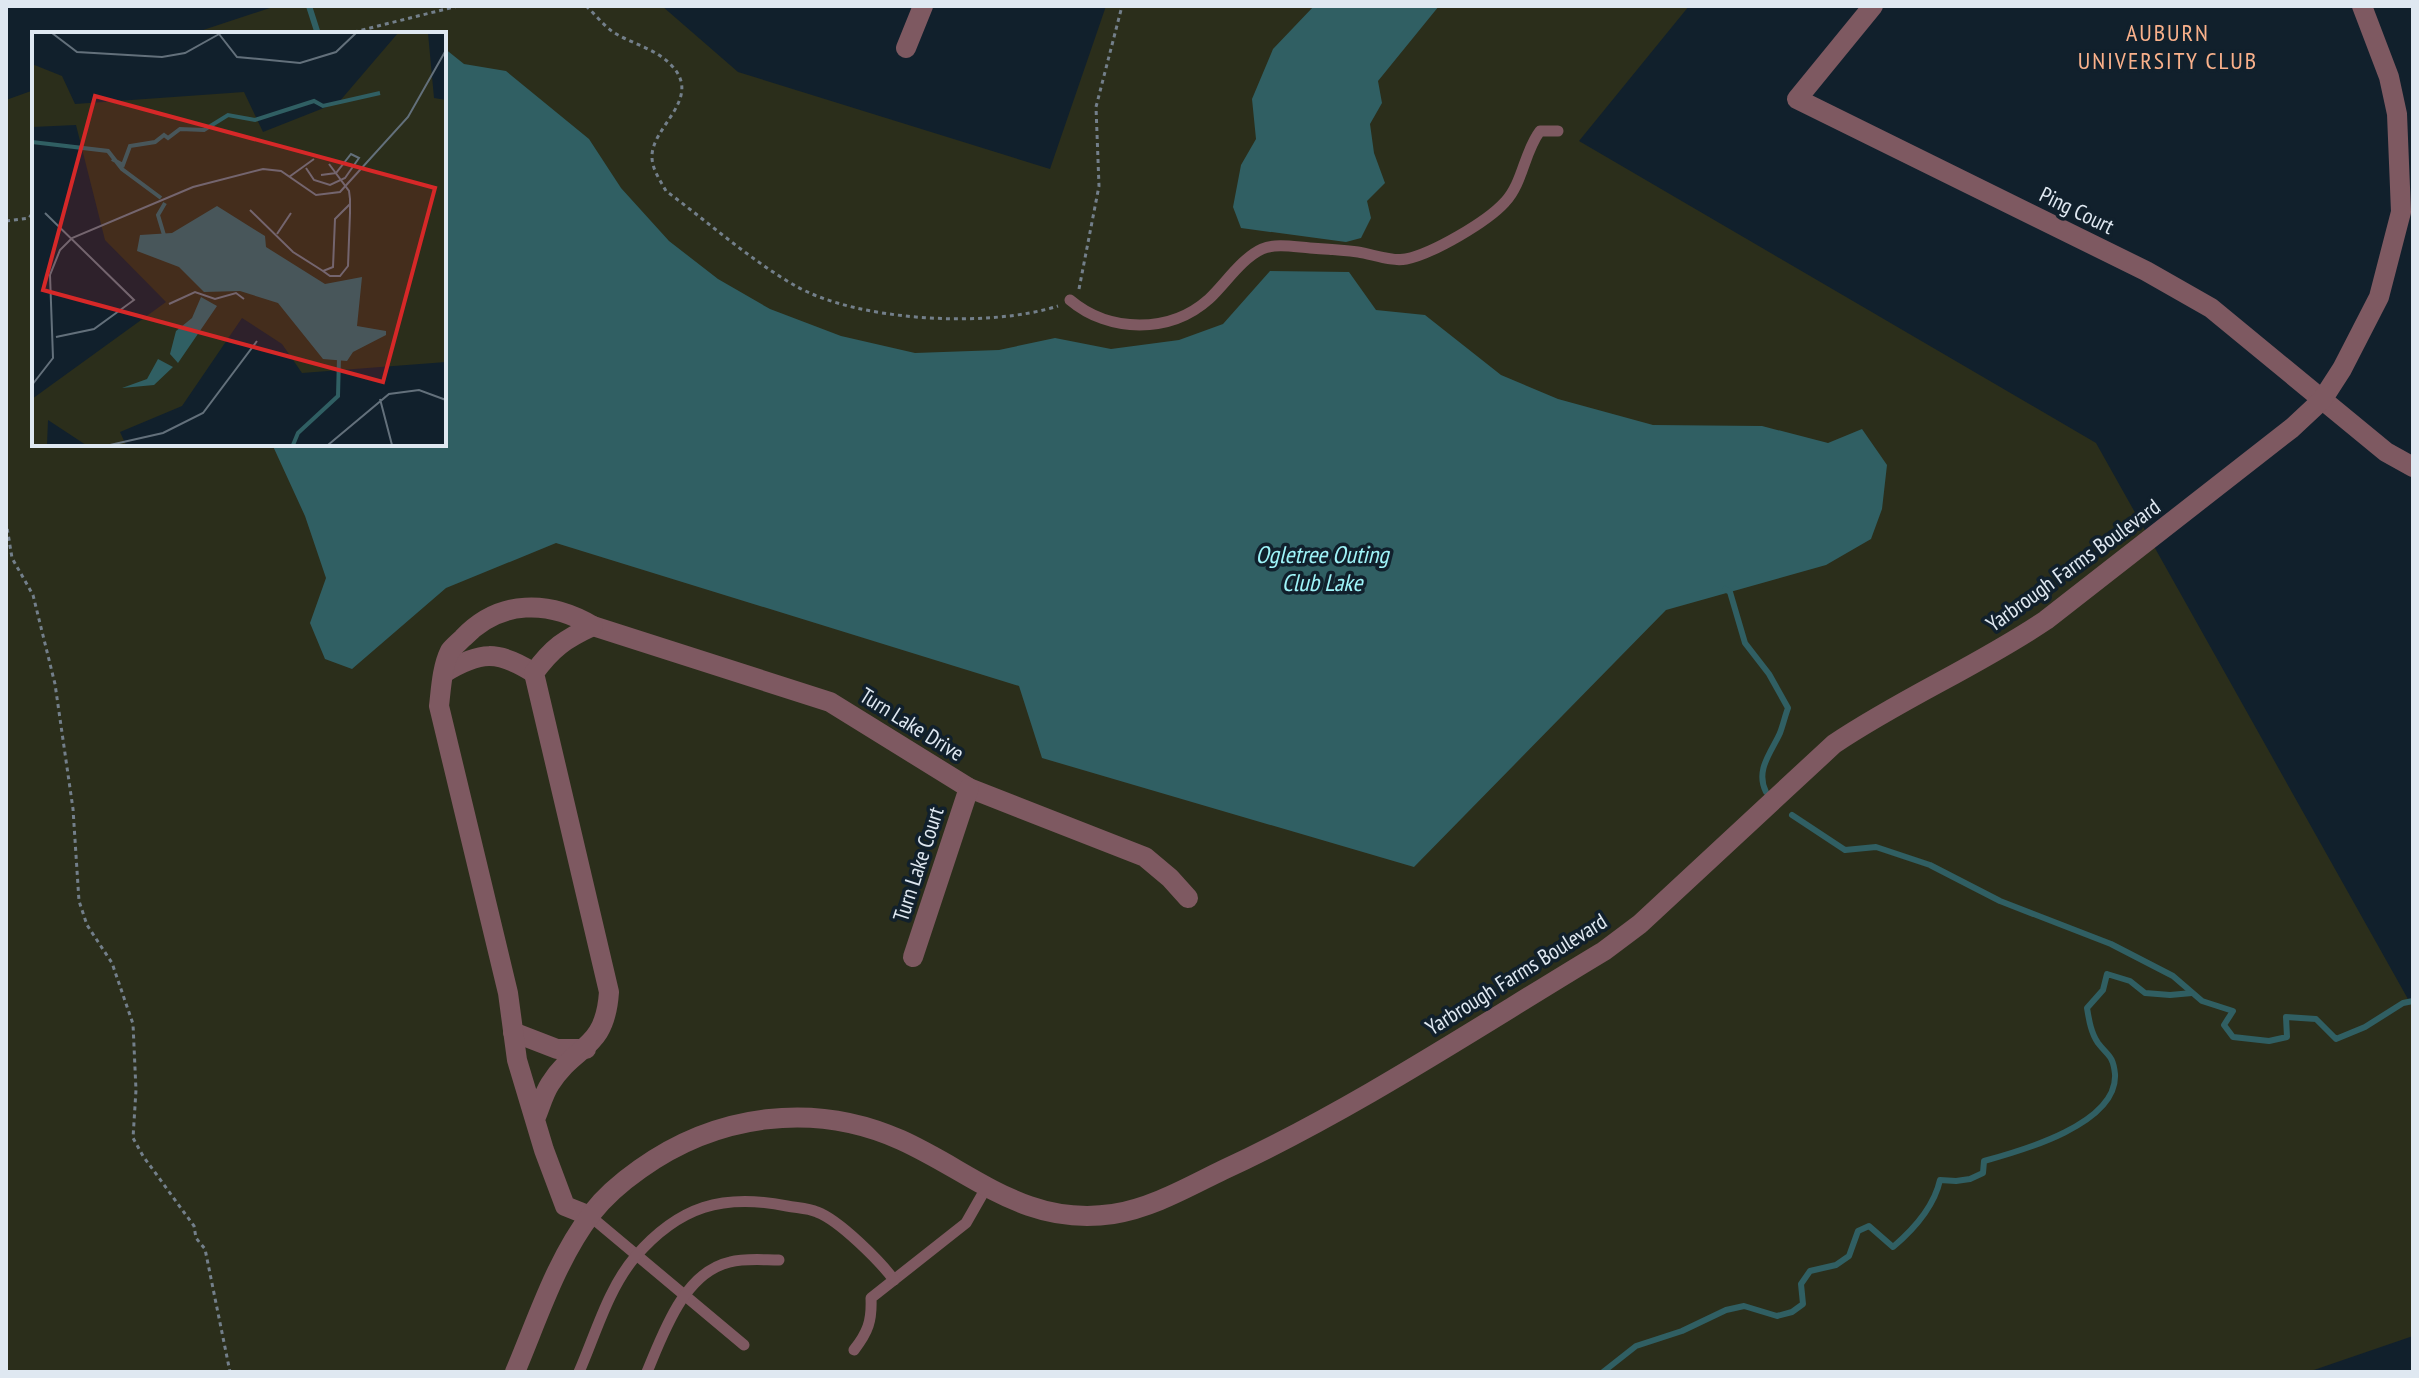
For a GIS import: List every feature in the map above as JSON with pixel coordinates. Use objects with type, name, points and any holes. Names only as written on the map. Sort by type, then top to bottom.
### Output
[{"type":"street","points":[[906,48],[923,6]]},
{"type":"street","name":"Ping Court","points":[[1873,6],[1797,99],[2146,271],[2211,308],[2386,452],[2413,467]]},
{"type":"street","name":"Yarbrough Farms Boulevard","points":[[515,1372],[563,1258],[590,1216],[622,1182],[658,1156],[701,1134],[779,1116],[824,1118],[864,1125],[934,1156],[1002,1196],[1055,1213],[1111,1214],[1172,1194],[1302,1132],[1604,951],[1640,924],[1834,744],[1864,723],[2011,643],[2046,620],[2292,428],[2322,400],[2342,369],[2379,297],[2401,212],[2397,114],[2389,77],[2362,6]]},
{"type":"street","name":"Turn Lake Drive","points":[[590,1216],[565,1206],[517,1060],[508,993],[439,706],[451,651],[477,624],[517,608],[541,607],[572,614],[593,626],[830,702],[969,788],[1145,857],[1188,898]]},
{"type":"street","points":[[534,673],[550,651],[571,636],[593,626]]},
{"type":"street","points":[[444,673],[466,659],[488,654],[514,660],[534,673],[609,992],[607,1014],[600,1033],[550,1084],[535,1119]]},
{"type":"street","name":"Turn Lake Court","points":[[913,957],[969,788]]},
{"type":"street","points":[[513,1032],[557,1049],[586,1049]]},
{"type":"lane","points":[[1070,300],[1086,314],[1108,322],[1133,325],[1181,317],[1197,309],[1261,249],[1281,245],[1405,260],[1451,240],[1507,200],[1531,143],[1540,131],[1558,131]]},
{"type":"lane","points":[[854,1350],[869,1331],[871,1298],[966,1223],[986,1188]]},
{"type":"lane","points":[[579,1372],[617,1283],[637,1256],[680,1217],[702,1206],[754,1199],[819,1212],[875,1256],[894,1280]]},
{"type":"lane","points":[[590,1216],[744,1345]]},
{"type":"lane","points":[[647,1372],[671,1316],[702,1277],[729,1262],[779,1260]]},
{"type":"path","points":[[354,32],[458,6]]},
{"type":"path","points":[[586,6],[612,31],[660,56],[679,77],[679,104],[654,146],[652,157],[655,172],[666,191],[796,286],[834,302],[877,311],[944,318],[995,318],[1038,312],[1070,300],[1078,293],[1099,186],[1096,107],[1122,6]]},
{"type":"path","points":[[6,221],[29,218],[32,214]]},
{"type":"path","points":[[6,521],[12,558],[33,595],[55,684],[73,809],[79,901],[87,925],[112,963],[133,1024],[136,1090],[133,1138],[194,1226],[196,1238],[205,1249],[230,1372]]},
{"type":"shaded area","points":[[276,6],[662,6],[738,72],[1050,169],[1106,6],[1689,6],[1579,141],[2096,443],[2413,1008],[2413,1336],[2308,1372],[6,1372],[6,100],[32,91],[32,446],[446,446],[446,32],[197,32]]},
{"type":"water","points":[[1314,6],[1439,6],[1378,81],[1382,103],[1370,124],[1374,153],[1385,183],[1367,201],[1371,218],[1361,238],[1346,242],[1241,228],[1233,207],[1241,165],[1256,139],[1252,99],[1273,49]]},
{"type":"water","name":"Ogletree Outing Club Lake","points":[[446,50],[464,64],[506,71],[589,139],[621,188],[669,241],[718,279],[770,309],[841,336],[915,353],[999,350],[1055,338],[1111,349],[1179,340],[1223,324],[1270,271],[1349,272],[1376,310],[1425,315],[1501,375],[1558,399],[1653,425],[1762,426],[1828,443],[1862,429],[1887,465],[1882,509],[1871,539],[1826,565],[1666,610],[1414,867],[1042,758],[1019,686],[556,543],[446,588],[352,669],[325,659],[310,623],[326,578],[305,516],[273,446],[446,446]]},
{"type":"waterway","points":[[309,6],[317,32]]},
{"type":"waterway","points":[[1725,589],[1730,592],[1745,643],[1769,674],[1788,708],[1763,769],[1766,792]]},
{"type":"waterway","points":[[1792,815],[1845,850],[1876,847],[1930,865],[2000,901],[2111,944],[2173,976],[2202,1001],[2233,1011],[2224,1025],[2233,1037],[2269,1041],[2287,1037],[2286,1017],[2316,1019],[2336,1039],[2365,1027],[2403,1003],[2413,1001]]},
{"type":"waterway","points":[[1603,1372],[1636,1346],[1682,1331],[1726,1310],[1744,1306],[1777,1316],[1792,1312],[1803,1304],[1801,1284],[1810,1271],[1836,1265],[1849,1256],[1858,1231],[1869,1226],[1893,1247],[1922,1217],[1940,1180],[1970,1179],[1983,1173],[1984,1161],[2042,1142],[2085,1121],[2112,1092],[2115,1074],[2111,1059],[2094,1035],[2087,1008],[2103,990],[2107,974],[2130,981],[2145,993],[2192,993]]},
{"type":"district","name":"AUBURN UNIVERSITY CLUB","points":[[2168,46]]}]
